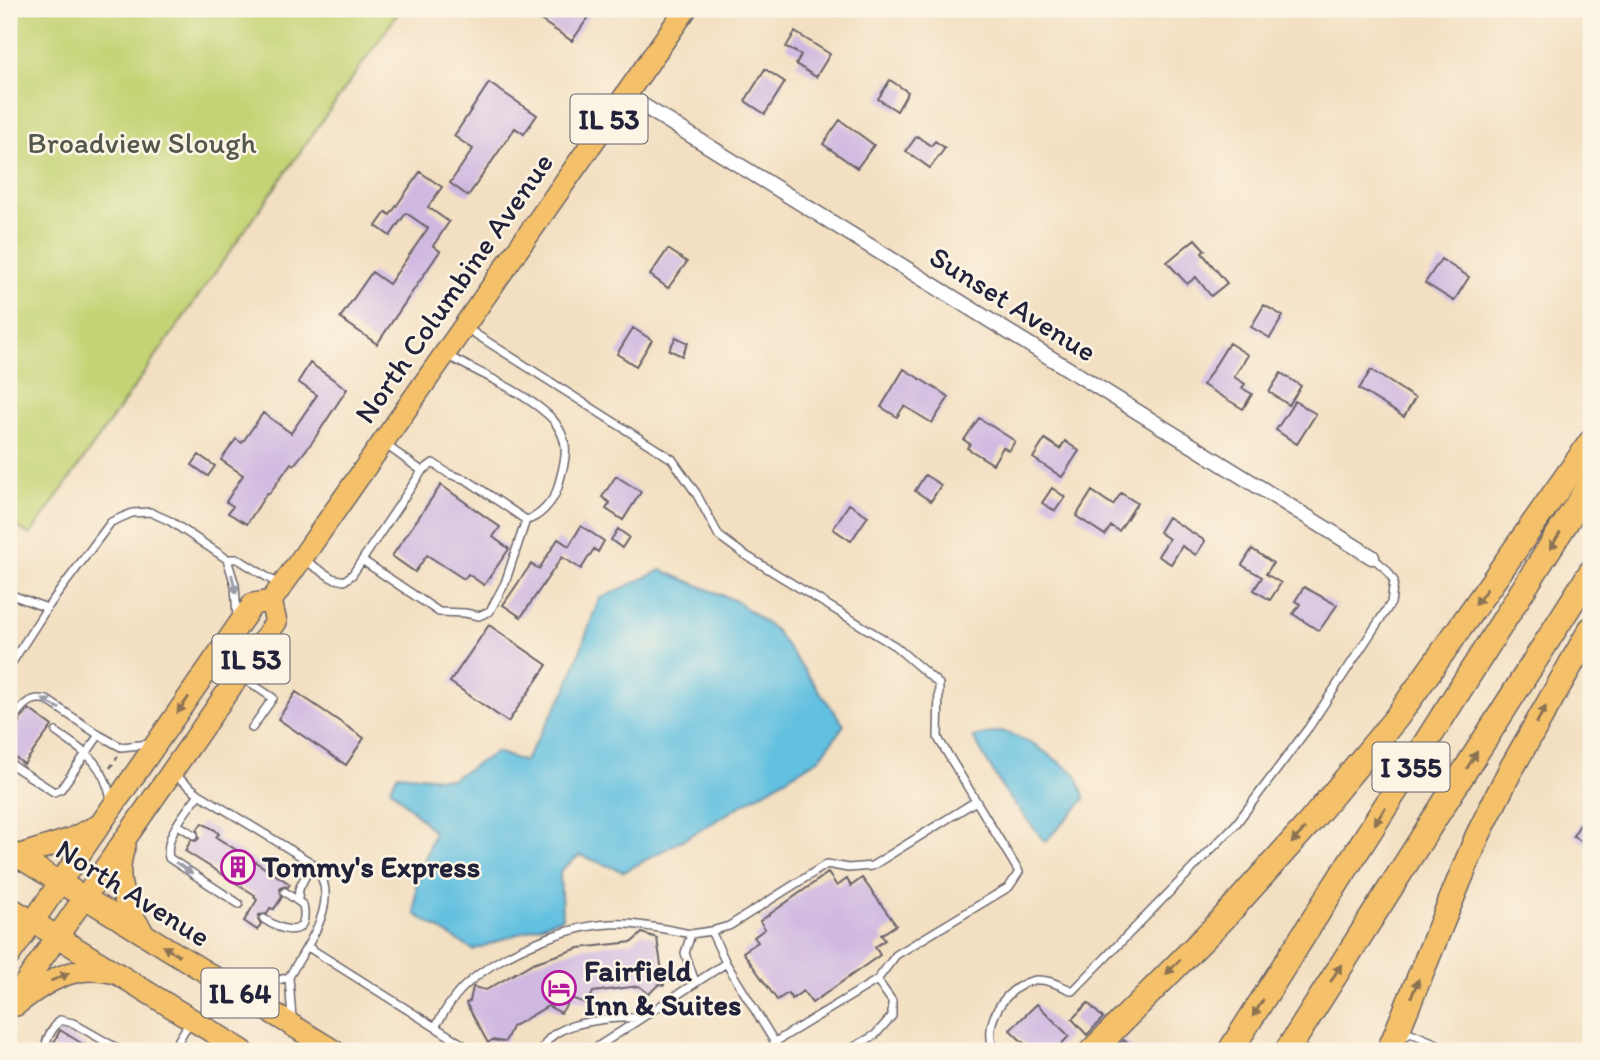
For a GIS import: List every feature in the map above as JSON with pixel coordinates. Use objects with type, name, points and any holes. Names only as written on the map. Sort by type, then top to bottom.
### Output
[{"type":"highway","points":[[1092,1051],[1222,919],[1311,821],[1380,738],[1591,442]]},
{"type":"highway","name":"I 355","points":[[1230,1051],[1591,483]]},
{"type":"highway","name":"I 355","points":[[1287,1051],[1591,572]]},
{"type":"highway","points":[[1390,1048],[1478,835],[1510,771],[1591,629]]},
{"type":"main road","name":"North Columbine Avenue","points":[[60,883],[253,604],[276,594],[302,558],[686,9]]},
{"type":"main road","name":"IL 53","points":[[9,1008],[276,622],[276,594]]},
{"type":"main road","points":[[13,853],[71,839],[97,826]]},
{"type":"main road","points":[[132,828],[119,860],[122,887],[127,908],[146,936]]},
{"type":"main road","name":"North Avenue","points":[[13,853],[334,1051]]},
{"type":"main road","name":"IL 53","points":[[9,956],[60,883]]},
{"type":"main road","name":"IL 64","points":[[9,907],[243,1051]]},
{"type":"main road","points":[[9,1008],[56,977],[79,969],[119,974]]},
{"type":"street","name":"Sunset Avenue","points":[[626,95],[1372,558]]},
{"type":"lane","points":[[463,326],[672,460],[696,493],[719,536],[742,553],[895,646],[939,684],[937,738],[1019,872],[1009,887],[896,955],[877,980],[775,1042]]},
{"type":"lane","points":[[302,558],[332,578],[344,581],[352,575],[422,471],[433,463],[449,474],[467,480],[526,520],[535,518],[556,494],[564,464],[565,446],[558,427],[547,413],[444,354]]},
{"type":"lane","points":[[382,443],[422,471]]},
{"type":"lane","points":[[9,667],[47,608],[111,522],[132,513],[150,512],[170,521],[227,559],[237,559],[276,594]]},
{"type":"lane","points":[[362,560],[439,612],[479,616],[490,611],[505,583],[526,520]]},
{"type":"lane","points":[[995,1051],[990,1043],[991,1027],[994,1015],[1003,1002],[1032,980],[1048,981],[1073,991],[1236,824],[1270,780],[1309,727],[1391,603],[1394,581],[1386,569],[1372,558]]},
{"type":"lane","points":[[227,559],[238,601],[237,627]]},
{"type":"lane","points":[[9,594],[47,608]]},
{"type":"lane","points":[[239,675],[273,698],[252,728]]},
{"type":"lane","points":[[9,725],[27,701],[37,697],[47,700],[121,747],[157,743]]},
{"type":"lane","points":[[56,732],[98,764],[113,806]]},
{"type":"lane","points":[[9,763],[54,792],[61,789],[99,735]]},
{"type":"lane","points":[[171,773],[198,794],[312,863],[322,874],[326,894],[320,925],[289,976],[293,1025]]},
{"type":"lane","points":[[198,794],[169,839],[169,858],[239,904]]},
{"type":"lane","points":[[435,1027],[453,999],[468,983],[508,957],[548,936],[577,928],[625,923],[691,934],[730,926],[827,864],[848,868],[872,866],[976,801]]},
{"type":"lane","points":[[178,825],[194,835]]},
{"type":"lane","points":[[298,899],[299,889],[312,863]]},
{"type":"lane","points":[[264,919],[280,929],[290,931],[297,928],[304,919],[303,905],[285,892]]},
{"type":"lane","points":[[711,931],[726,963],[780,1051]]},
{"type":"lane","points":[[691,934],[685,953],[695,982]]},
{"type":"lane","points":[[307,947],[473,1051]]},
{"type":"lane","points":[[591,1051],[726,963]]},
{"type":"lane","points":[[237,992],[289,976]]},
{"type":"lane","points":[[848,1051],[875,1035],[892,1016],[892,1001],[877,980]]},
{"type":"lane","points":[[541,1051],[551,1036],[578,1025],[614,1017],[639,1018]]},
{"type":"lane","points":[[172,1051],[191,1019]]},
{"type":"lane","points":[[46,1051],[45,1042],[60,1020],[74,1023],[122,1051]]},
{"type":"lane","points":[[1390,1048],[1411,1033],[1454,1051]]},
{"type":"path","points":[[108,769],[120,754]]},
{"type":"green space","name":"Broadview Slough","points":[[9,9],[401,9],[30,535],[9,521]]},
{"type":"water","points":[[661,570],[736,601],[775,630],[844,725],[820,758],[697,832],[624,872],[580,855],[560,871],[562,918],[473,950],[415,914],[416,886],[434,832],[390,788],[398,774],[451,779],[497,752],[524,762],[566,690],[599,599]]},
{"type":"water","points":[[1002,731],[1032,743],[1076,774],[1085,799],[1045,842],[1003,789],[973,737]]},
{"type":"building","points":[[524,9],[594,9],[572,41]]},
{"type":"building","points":[[795,32],[830,54],[816,77],[796,64],[801,55],[786,47]]},
{"type":"building","points":[[765,69],[785,82],[765,114],[745,101]]},
{"type":"building","points":[[890,80],[908,92],[897,111],[878,99]]},
{"type":"building","points":[[489,83],[537,115],[524,134],[515,128],[468,196],[450,183],[473,149],[454,136]]},
{"type":"building","points":[[840,120],[874,145],[857,168],[823,144]]},
{"type":"building","points":[[917,136],[931,146],[935,141],[945,148],[930,168],[906,151]]},
{"type":"building","points":[[420,172],[442,187],[428,207],[449,222],[433,246],[440,251],[377,344],[340,318],[372,272],[389,284],[428,228],[406,213],[390,236],[376,226],[386,212],[390,215]]},
{"type":"building","points":[[1195,239],[1205,250],[1202,253],[1227,283],[1211,296],[1196,277],[1187,284],[1167,262]]},
{"type":"building","points":[[668,249],[687,262],[668,288],[650,275]]},
{"type":"building","points":[[1441,259],[1469,277],[1454,301],[1425,283]]},
{"type":"building","points":[[1264,305],[1283,316],[1270,338],[1251,327]]},
{"type":"building","points":[[633,328],[652,340],[636,366],[617,354]]},
{"type":"building","points":[[676,337],[688,343],[682,356],[669,350]]},
{"type":"building","points":[[1229,343],[1248,355],[1234,377],[1245,384],[1242,388],[1252,394],[1243,409],[1203,385]]},
{"type":"building","points":[[310,363],[347,389],[313,441],[294,465],[291,463],[269,494],[267,493],[247,524],[228,513],[233,506],[226,502],[243,475],[221,460],[236,439],[242,443],[263,413],[291,433],[317,395],[298,382]]},
{"type":"building","points":[[904,369],[949,397],[932,423],[904,406],[897,417],[881,407]]},
{"type":"building","points":[[1371,370],[1415,398],[1404,417],[1359,389]]},
{"type":"building","points":[[1281,373],[1301,386],[1289,405],[1269,392]]},
{"type":"building","points":[[1295,401],[1316,414],[1297,444],[1276,430]]},
{"type":"building","points":[[979,418],[1015,441],[1009,451],[1003,447],[993,464],[967,448],[970,444],[964,440]]},
{"type":"building","points":[[1045,439],[1060,449],[1065,441],[1079,451],[1062,477],[1033,458]]},
{"type":"building","points":[[199,455],[215,466],[208,476],[192,465]]},
{"type":"building","points":[[925,475],[941,485],[931,501],[915,491]]},
{"type":"building","points":[[616,476],[641,492],[623,520],[606,509],[610,503],[602,497]]},
{"type":"building","points":[[441,485],[500,527],[493,537],[509,549],[484,585],[468,574],[464,579],[427,555],[415,572],[392,556]]},
{"type":"building","points":[[1052,488],[1065,497],[1055,511],[1042,503]]},
{"type":"building","points":[[1092,491],[1113,505],[1121,493],[1137,503],[1119,531],[1111,526],[1105,535],[1076,516]]},
{"type":"building","points":[[849,504],[868,516],[851,541],[833,529]]},
{"type":"building","points":[[1168,517],[1205,541],[1196,555],[1182,546],[1171,564],[1158,556],[1169,539],[1159,532]]},
{"type":"building","points":[[581,526],[604,541],[598,552],[594,549],[581,569],[562,557],[521,617],[503,605],[531,564],[539,569],[558,539],[569,546]]},
{"type":"building","points":[[618,529],[629,537],[622,548],[611,540]]},
{"type":"building","points":[[1252,549],[1273,563],[1266,574],[1281,583],[1270,600],[1254,590],[1262,577],[1242,565]]},
{"type":"building","points":[[1304,587],[1337,605],[1319,631],[1293,614],[1300,604],[1295,601]]},
{"type":"building","points":[[489,625],[547,665],[508,722],[450,682]]},
{"type":"building","points":[[296,692],[364,738],[346,765],[278,719]]},
{"type":"building","points":[[29,709],[52,726],[24,764],[9,753],[9,731],[14,729]]},
{"type":"building","points":[[1591,807],[1591,836],[1586,844],[1573,836]]},
{"type":"building","name":"Tommy's Express","points":[[202,823],[219,834],[216,837],[290,884],[280,889],[282,897],[274,909],[270,908],[267,914],[259,915],[261,924],[257,930],[244,921],[257,900],[255,895],[185,851],[191,840],[196,841],[199,838],[197,830]]},
{"type":"building","points":[[828,873],[837,886],[847,879],[851,886],[862,878],[896,925],[881,935],[885,940],[875,947],[880,955],[812,1003],[803,991],[792,999],[788,993],[777,1000],[743,952],[758,942],[754,937],[765,929],[760,921]]},
{"type":"building","name":"Fairfield Inn & Suites","points":[[642,933],[657,938],[664,985],[659,984],[649,994],[639,986],[593,992],[588,1004],[571,998],[561,1013],[548,1006],[512,1027],[505,1042],[492,1040],[488,1043],[466,1003],[470,1001],[473,987],[486,990],[533,963],[579,948],[632,942]]},
{"type":"building","points":[[1088,1003],[1103,1018],[1087,1035],[1072,1019]]},
{"type":"building","points":[[1037,1004],[1069,1036],[1055,1051],[1032,1051],[1010,1030]]},
{"type":"building","points":[[60,1030],[94,1051],[57,1051],[52,1047]]},
{"type":"building","points":[[1124,1040],[1136,1051],[1113,1051]]},
{"type":"place","name":"Tommy's Express","points":[[238,867]]},
{"type":"place","name":"Fairfield Inn & Suites","points":[[559,988]]}]
